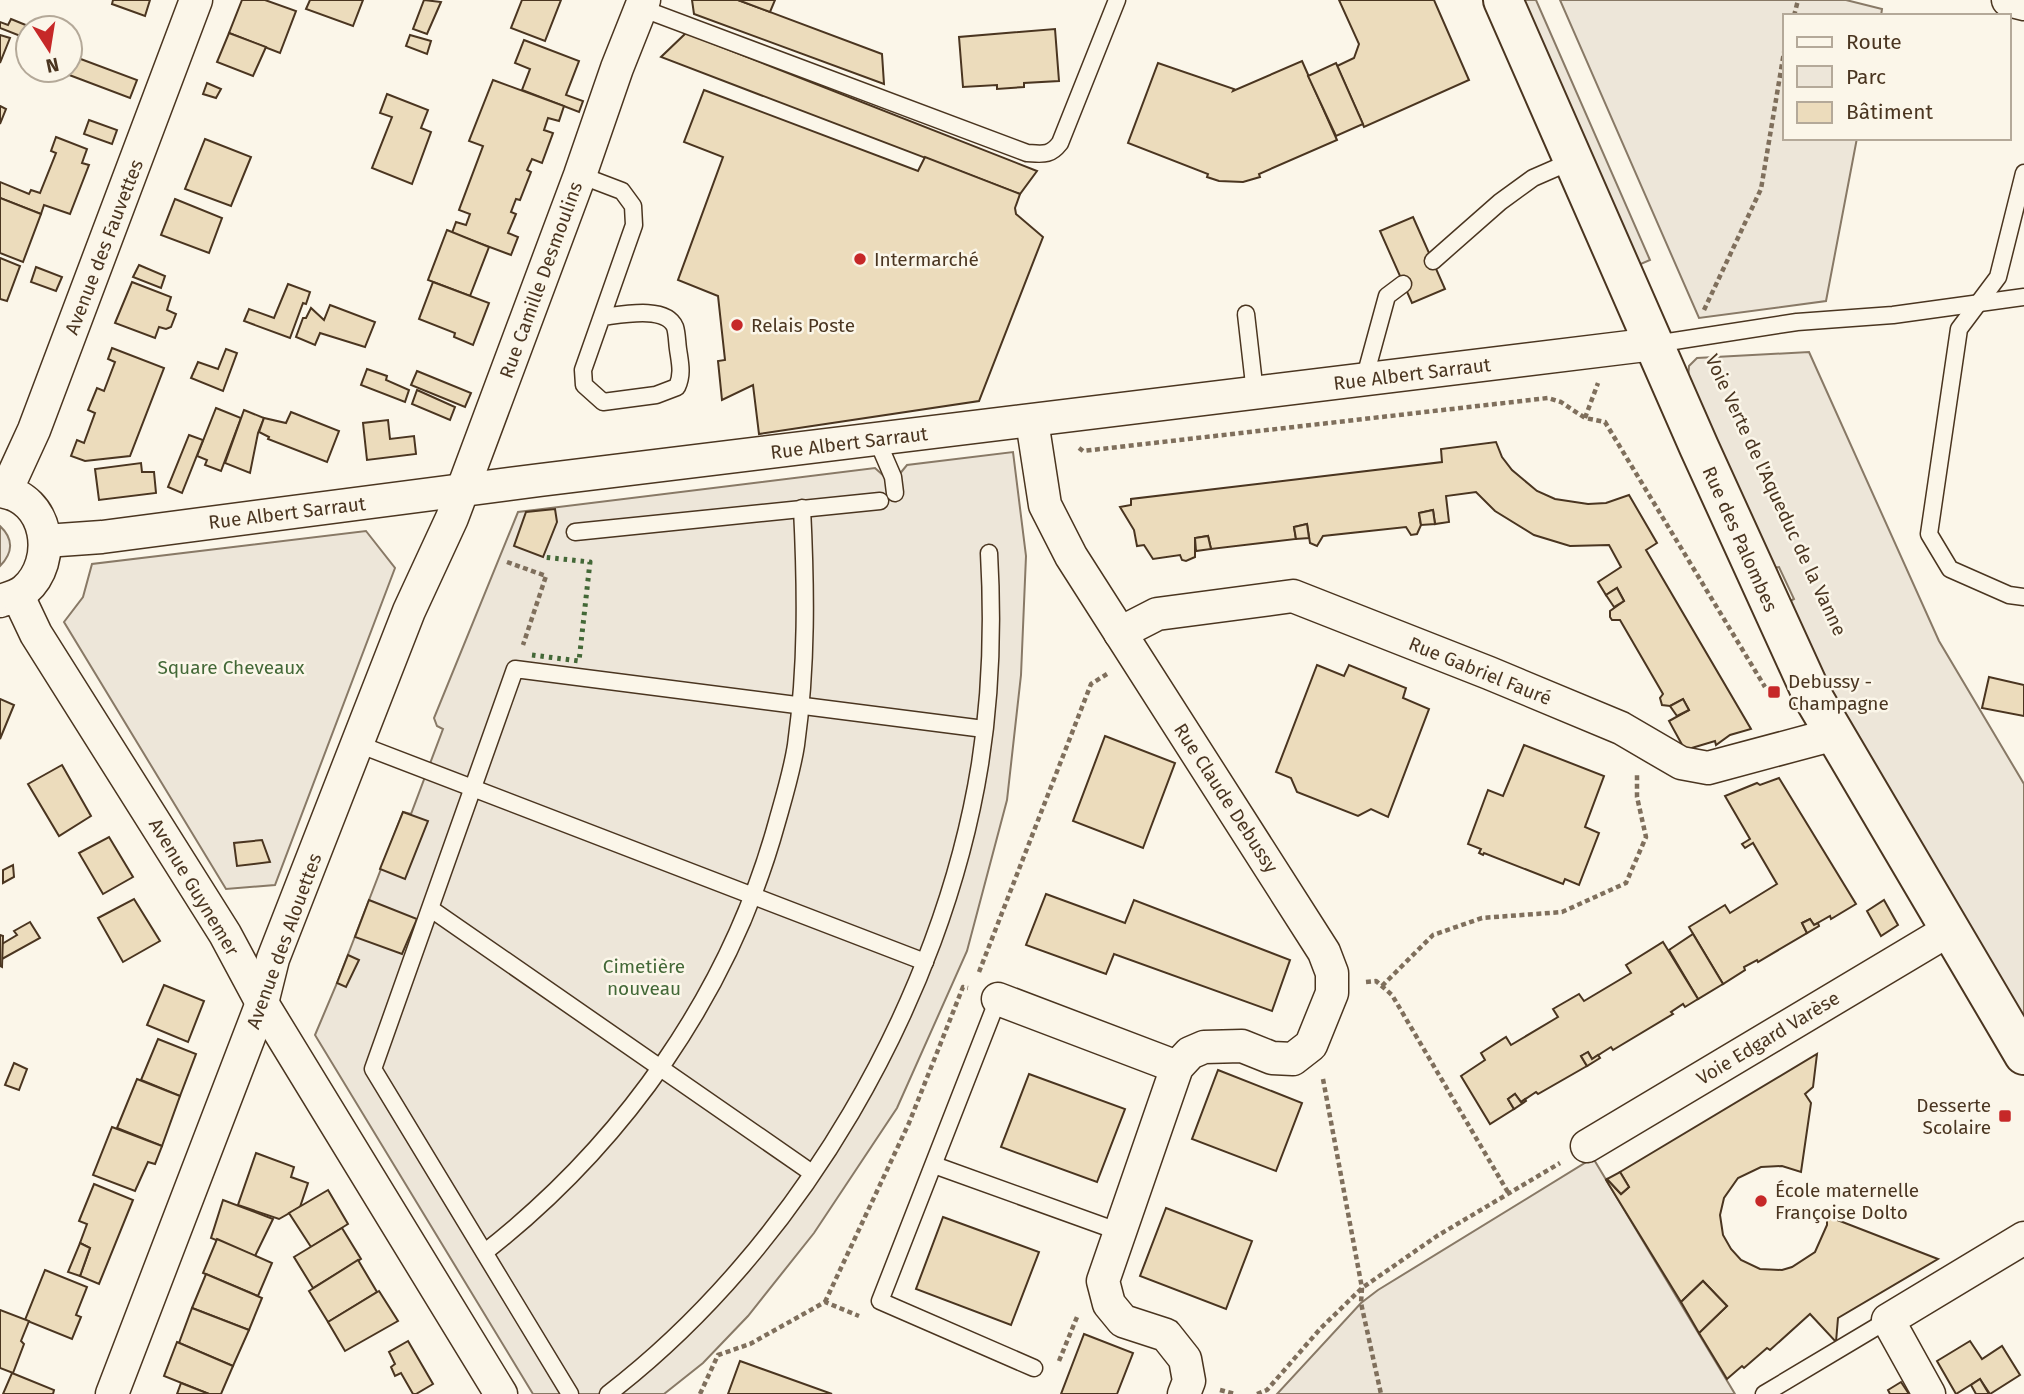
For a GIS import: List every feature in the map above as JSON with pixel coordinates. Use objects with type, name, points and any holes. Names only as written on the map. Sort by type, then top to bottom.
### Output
[{"type":"street","name":"Avenue des Fauvettes","points":[[3,491],[34,430],[196,0]]},
{"type":"street","name":"Rue des Palombes","points":[[1503,0],[1776,620],[1813,697],[2024,1055]]},
{"type":"street","points":[[2008,0],[2024,4]]},
{"type":"street","name":"Rue Camille Desmoulins","points":[[462,491],[643,4]]},
{"type":"street","name":"Rue Albert Sarraut","points":[[45,541],[102,537],[877,440],[1034,434],[1255,393],[1654,344]]},
{"type":"street","name":"Rue Claude Debussy","points":[[1034,434],[1045,505],[1071,556],[1324,952],[1332,973],[1332,982]]},
{"type":"street","points":[[3,491],[24,500],[40,515],[45,541],[43,559],[35,577],[27,589],[9,598]]},
{"type":"street","name":"Avenue des Alouettes","points":[[112,1394],[262,1003],[273,959],[409,611],[462,491]]},
{"type":"street","name":"Rue Gabriel Fauré","points":[[1128,644],[1157,614],[1293,596],[1621,728],[1681,763],[1708,768],[1835,734]]},
{"type":"street","name":"Avenue Guynemer","points":[[9,598],[36,634],[225,934],[262,1003],[501,1394]]},
{"type":"street","name":"Voie Edgard Varèse","points":[[1587,1146],[1949,930]]},
{"type":"street","points":[[1184,1394],[1189,1381],[1185,1359],[1166,1335],[1123,1321],[1109,1304],[1103,1281],[1177,1067],[1190,1053],[1204,1047],[1242,1046],[1272,1059],[1293,1059],[1311,1045],[1332,993],[1332,982]]},
{"type":"street","points":[[985,994],[1177,1067]]},
{"type":"street","points":[[1929,1394],[1888,1320],[2024,1238]]},
{"type":"lane","points":[[643,4],[1027,153],[1041,154],[1054,152],[1060,143],[1117,0]]},
{"type":"lane","points":[[1433,261],[1500,202],[1533,178],[1572,161]]},
{"type":"lane","points":[[2024,173],[1998,277],[1959,329],[1929,534],[1950,569],[2009,596],[2024,597]]},
{"type":"lane","points":[[580,175],[622,191],[633,206],[634,225],[583,370],[584,384],[603,402],[656,395],[677,387],[682,377],[675,326],[669,319],[650,313],[602,317]]},
{"type":"lane","points":[[1364,380],[1387,296],[1403,284]]},
{"type":"lane","points":[[1654,344],[1797,322],[1893,315],[2024,297]]},
{"type":"lane","points":[[1246,314],[1255,393]]},
{"type":"lane","points":[[877,440],[893,477],[895,493]]},
{"type":"lane","points":[[575,531],[880,501]]},
{"type":"lane","points":[[485,1252],[546,1201],[600,1147],[662,1068],[709,990],[753,896],[786,790],[801,704],[806,601],[802,508]]},
{"type":"lane","points":[[608,1394],[651,1359],[713,1297],[780,1219],[813,1173],[866,1085],[907,1003],[947,901],[979,767],[991,626],[989,553]]},
{"type":"lane","points":[[570,1394],[373,1069],[515,670],[984,729]]},
{"type":"lane","points":[[358,744],[925,962]]},
{"type":"lane","points":[[431,909],[813,1173]]},
{"type":"lane","points":[[985,994],[934,1165],[880,1301],[1034,1368]]},
{"type":"lane","points":[[934,1165],[1120,1232]]},
{"type":"lane","points":[[1764,1394],[1888,1320]]},
{"type":"path","points":[[1691,339],[1703,320],[1704,310],[1761,189],[1783,58]]},
{"type":"path","points":[[1034,434],[1074,444],[1083,451],[1548,398],[1561,402],[1585,418],[1605,422],[1767,691]]},
{"type":"path","points":[[507,562],[546,576],[515,670]]},
{"type":"path","points":[[700,1394],[718,1355],[750,1344],[825,1302],[909,1123],[963,987],[985,994],[1091,684],[1128,644]]},
{"type":"path","points":[[1382,986],[1433,935],[1482,918],[1562,912],[1626,883],[1646,837],[1637,797],[1637,768],[1648,744]]},
{"type":"path","points":[[1332,982],[1376,981],[1392,995],[1509,1194]]},
{"type":"path","points":[[1311,1045],[1322,1072],[1363,1288],[1362,1303],[1381,1394]]},
{"type":"path","points":[[1257,1394],[1267,1390],[1320,1329],[1363,1288],[1437,1236],[1587,1146]]},
{"type":"path","points":[[1056,1369],[1077,1318],[1107,1295]]},
{"type":"path","points":[[825,1302],[862,1318]]},
{"type":"green space","points":[[1517,0],[1536,0],[1650,260],[1634,267]]},
{"type":"green space","points":[[1560,0],[1846,0],[1882,9],[1881,14],[1783,14],[1783,140],[1857,140],[1826,301],[1699,318]]},
{"type":"green space","points":[[1809,352],[1939,641],[2024,784],[2024,1028],[1848,730],[1786,603],[1794,599],[1779,567],[1773,568],[1688,380],[1689,366],[1697,358]]},
{"type":"green space","name":"Cimetière nouveau","points":[[1013,452],[1026,556],[1021,675],[1007,800],[967,951],[897,1108],[814,1233],[748,1316],[703,1363],[664,1394],[533,1394],[315,1035],[403,812],[411,814],[443,729],[437,726],[434,718],[518,512],[875,468],[886,478],[898,476],[907,465]]},
{"type":"green space","points":[[0,526],[8,536],[10,546],[0,566]]},
{"type":"green space","name":"Square Cheveaux","points":[[366,531],[395,568],[275,885],[226,889],[64,622],[83,597],[92,564]]},
{"type":"green space","points":[[1593,1158],[1735,1394],[1277,1394],[1361,1303],[1378,1290]]},
{"type":"building","points":[[113,0],[150,0],[145,16],[112,4]]},
{"type":"building","points":[[242,0],[265,0],[296,11],[280,53],[229,33]]},
{"type":"building","points":[[310,0],[363,0],[353,26],[306,9]]},
{"type":"building","points":[[424,0],[441,2],[427,34],[413,29]]},
{"type":"building","points":[[522,0],[561,0],[545,41],[511,28]]},
{"type":"building","points":[[692,0],[738,0],[882,54],[884,84],[694,14]]},
{"type":"building","points":[[738,0],[775,0],[770,12]]},
{"type":"building","points":[[1339,0],[1434,0],[1469,80],[1364,127],[1337,66],[1354,58],[1359,44]]},
{"type":"building","points":[[11,19],[14,20],[14,34],[0,28],[0,22],[8,25]]},
{"type":"building","points":[[1055,29],[1059,81],[1024,83],[1024,87],[997,89],[997,85],[963,87],[959,37]]},
{"type":"building","points":[[229,33],[266,47],[253,76],[217,62]]},
{"type":"building","points":[[686,33],[1037,171],[1020,194],[661,57]]},
{"type":"building","points":[[0,35],[10,38],[0,63]]},
{"type":"building","points":[[410,35],[431,41],[427,54],[406,46]]},
{"type":"building","points":[[524,40],[579,61],[566,95],[583,101],[579,112],[522,90],[530,69],[515,63]]},
{"type":"building","points":[[84,60],[137,80],[130,98],[84,81]]},
{"type":"building","points":[[1302,61],[1337,140],[1259,174],[1260,177],[1243,182],[1219,181],[1207,177],[1208,174],[1128,143],[1158,63],[1234,89],[1233,91]]},
{"type":"building","points":[[1336,63],[1363,124],[1336,136],[1308,76]]},
{"type":"building","points":[[493,80],[564,106],[559,121],[548,118],[544,130],[553,133],[542,163],[532,159],[527,170],[531,172],[520,200],[516,199],[511,212],[516,214],[508,233],[518,237],[511,255],[452,233],[456,222],[466,225],[470,214],[459,210],[483,146],[469,141]]},
{"type":"building","points":[[207,83],[221,89],[216,98],[203,94]]},
{"type":"building","name":"Intermarché","points":[[704,90],[918,171],[925,157],[1020,194],[1015,208],[1016,214],[1043,237],[979,401],[759,434],[753,385],[722,400],[718,361],[725,360],[718,296],[678,280],[723,157],[684,142]]},
{"type":"building","points":[[387,94],[428,110],[421,128],[431,132],[412,184],[372,168],[392,117],[380,113]]},
{"type":"building","points":[[0,106],[6,109],[0,124]]},
{"type":"building","points":[[89,120],[117,130],[112,144],[84,134]]},
{"type":"building","points":[[56,137],[87,149],[82,163],[89,165],[70,214],[44,205],[41,214],[0,198],[0,182],[29,194],[31,190],[40,193],[56,153],[51,151]]},
{"type":"building","points":[[205,139],[251,157],[231,206],[185,189]]},
{"type":"building","points":[[0,198],[41,214],[23,262],[0,253]]},
{"type":"building","points":[[175,199],[222,218],[209,253],[161,235]]},
{"type":"building","points":[[1413,217],[1445,289],[1412,303],[1380,231]]},
{"type":"building","points":[[447,230],[489,247],[470,296],[428,280]]},
{"type":"building","points":[[0,258],[20,266],[7,301],[0,299]]},
{"type":"building","points":[[139,265],[165,276],[161,288],[133,277]]},
{"type":"building","points":[[36,267],[62,277],[56,291],[31,282]]},
{"type":"building","points":[[132,282],[171,297],[167,310],[176,314],[171,327],[159,327],[155,338],[115,323]]},
{"type":"building","points":[[433,282],[489,303],[473,345],[454,337],[455,333],[419,319]]},
{"type":"building","points":[[288,284],[310,292],[290,338],[244,321],[249,309],[274,318]]},
{"type":"building","points":[[330,305],[375,322],[365,347],[320,333],[315,345],[296,337],[303,318],[306,318],[311,308],[324,320]]},
{"type":"building","points":[[112,348],[164,368],[130,456],[85,461],[71,456],[77,440],[84,443],[95,413],[88,410],[97,388],[104,391],[115,362],[108,359]]},
{"type":"building","points":[[226,349],[237,353],[223,391],[191,378],[198,362],[218,369]]},
{"type":"building","points":[[367,369],[387,376],[386,380],[409,390],[405,402],[361,385]]},
{"type":"building","points":[[417,371],[471,393],[465,407],[411,385]]},
{"type":"building","points":[[417,390],[455,407],[450,420],[412,404]]},
{"type":"building","points":[[216,408],[241,418],[221,471],[205,465],[207,460],[197,456]]},
{"type":"building","points":[[244,410],[264,418],[258,433],[250,473],[225,463]]},
{"type":"building","points":[[291,412],[339,431],[327,462],[268,439],[269,437],[259,432],[264,418],[286,423]]},
{"type":"building","points":[[388,420],[390,439],[414,436],[416,454],[367,460],[363,423]]},
{"type":"building","points":[[189,435],[203,440],[182,493],[168,487]]},
{"type":"building","points":[[1496,442],[1502,457],[1512,470],[1537,491],[1555,499],[1588,504],[1606,503],[1629,495],[1657,543],[1646,550],[1751,729],[1730,735],[1716,745],[1715,741],[1685,750],[1669,721],[1689,710],[1683,699],[1670,706],[1662,705],[1660,698],[1663,694],[1620,620],[1612,620],[1610,617],[1610,611],[1624,601],[1617,588],[1606,595],[1598,582],[1621,567],[1609,545],[1570,546],[1534,535],[1495,511],[1476,492],[1446,496],[1449,522],[1435,524],[1433,510],[1419,513],[1421,525],[1417,534],[1411,535],[1406,527],[1323,536],[1317,546],[1310,543],[1307,524],[1294,527],[1296,539],[1211,549],[1208,536],[1195,538],[1195,557],[1186,561],[1182,560],[1180,555],[1153,559],[1144,545],[1137,546],[1134,530],[1120,507],[1131,505],[1131,499],[1442,462],[1441,449]]},
{"type":"building","points":[[141,463],[142,472],[154,472],[156,493],[99,500],[95,469]]},
{"type":"building","points":[[555,509],[557,522],[543,557],[514,546],[526,512]]},
{"type":"building","points":[[1433,510],[1435,524],[1421,525],[1419,513]]},
{"type":"building","points":[[1307,524],[1309,538],[1296,539],[1294,527]]},
{"type":"building","points":[[1208,536],[1211,549],[1196,551],[1195,538]]},
{"type":"building","points":[[1617,588],[1624,601],[1614,607],[1606,595]]},
{"type":"building","points":[[1317,665],[1344,676],[1349,665],[1406,688],[1403,698],[1429,709],[1388,817],[1371,809],[1358,816],[1297,792],[1291,778],[1276,772]]},
{"type":"building","points":[[1989,677],[2024,685],[2024,716],[1982,708]]},
{"type":"building","points":[[0,699],[14,705],[0,739]]},
{"type":"building","points":[[1683,699],[1689,710],[1677,716],[1670,706]]},
{"type":"building","points":[[1105,736],[1175,763],[1143,848],[1073,821]]},
{"type":"building","points":[[1524,745],[1604,776],[1585,827],[1599,833],[1579,885],[1565,879],[1563,884],[1484,853],[1483,855],[1479,853],[1481,849],[1468,844],[1488,790],[1503,796]]},
{"type":"building","points":[[62,765],[91,816],[59,836],[28,784]]},
{"type":"building","points":[[1779,778],[1856,904],[1831,919],[1830,916],[1814,925],[1810,919],[1802,923],[1807,933],[1758,962],[1757,960],[1744,967],[1745,970],[1723,984],[1689,927],[1725,905],[1730,913],[1777,884],[1753,843],[1745,848],[1742,844],[1750,839],[1725,796],[1757,783],[1760,785]]},
{"type":"building","points":[[403,812],[428,821],[405,879],[380,869]]},
{"type":"building","points":[[109,837],[133,877],[103,894],[79,853]]},
{"type":"building","points":[[262,840],[270,862],[237,866],[234,843]]},
{"type":"building","points":[[13,865],[14,877],[3,883],[3,870]]},
{"type":"building","points":[[1046,894],[1125,923],[1134,900],[1290,960],[1272,1011],[1114,954],[1106,974],[1026,945]]},
{"type":"building","points":[[134,899],[160,941],[123,962],[98,918]]},
{"type":"building","points":[[369,900],[417,919],[402,954],[355,937]]},
{"type":"building","points":[[1884,900],[1898,925],[1881,936],[1867,911]]},
{"type":"building","points":[[1810,919],[1814,925],[1818,923],[1819,926],[1807,933],[1802,923]]},
{"type":"building","points":[[30,922],[40,938],[2,959],[2,944],[17,935],[14,931]]},
{"type":"building","points":[[1693,934],[1723,984],[1698,999],[1669,950]]},
{"type":"building","points":[[0,935],[3,936],[2,967],[0,966]]},
{"type":"building","points":[[1663,942],[1698,999],[1685,1007],[1683,1004],[1671,1012],[1673,1014],[1613,1050],[1611,1047],[1592,1059],[1588,1052],[1581,1056],[1587,1066],[1538,1094],[1536,1092],[1521,1102],[1515,1094],[1508,1099],[1514,1109],[1490,1124],[1461,1076],[1485,1060],[1481,1053],[1506,1037],[1511,1045],[1558,1017],[1553,1009],[1579,994],[1584,1001],[1631,973],[1626,965]]},
{"type":"building","points":[[348,955],[359,960],[346,987],[337,983]]},
{"type":"building","points":[[164,985],[204,1001],[188,1042],[147,1025]]},
{"type":"building","points":[[158,1039],[196,1054],[180,1096],[141,1080]]},
{"type":"building","points":[[1588,1052],[1592,1059],[1598,1055],[1600,1058],[1587,1066],[1581,1056]]},
{"type":"building","name":"École maternelle Françoise Dolto","points":[[1817,1054],[1813,1087],[1805,1094],[1811,1103],[1801,1172],[1782,1166],[1761,1167],[1738,1178],[1724,1198],[1720,1215],[1723,1235],[1731,1249],[1741,1260],[1760,1269],[1782,1270],[1792,1267],[1815,1252],[1827,1225],[1827,1216],[1938,1259],[1838,1318],[1836,1342],[1810,1314],[1770,1350],[1767,1348],[1727,1379],[1699,1333],[1727,1306],[1703,1281],[1681,1302],[1606,1180],[1621,1194],[1629,1187],[1620,1172]]},
{"type":"building","points":[[14,1063],[27,1069],[19,1090],[5,1085]]},
{"type":"building","points":[[1218,1070],[1302,1103],[1276,1171],[1192,1139]]},
{"type":"building","points":[[1029,1074],[1125,1109],[1097,1182],[1001,1147]]},
{"type":"building","points":[[137,1079],[180,1096],[162,1146],[117,1128]]},
{"type":"building","points":[[1515,1094],[1521,1102],[1525,1099],[1526,1101],[1514,1109],[1508,1099]]},
{"type":"building","points":[[112,1127],[162,1146],[155,1164],[148,1162],[135,1191],[93,1175]]},
{"type":"building","points":[[256,1153],[294,1167],[291,1177],[308,1183],[300,1207],[279,1219],[238,1205]]},
{"type":"building","points":[[1620,1172],[1629,1187],[1621,1194],[1607,1179]]},
{"type":"building","points":[[94,1184],[133,1200],[99,1284],[80,1276],[90,1248],[80,1243],[87,1224],[79,1221]]},
{"type":"building","points":[[328,1190],[348,1224],[311,1247],[289,1213]]},
{"type":"building","points":[[223,1200],[273,1219],[255,1256],[211,1238]]},
{"type":"building","points":[[1166,1208],[1252,1241],[1226,1309],[1140,1276]]},
{"type":"building","points":[[943,1217],[1039,1252],[1011,1325],[916,1289]]},
{"type":"building","points":[[342,1228],[361,1259],[313,1288],[294,1257]]},
{"type":"building","points":[[217,1239],[272,1263],[258,1296],[203,1273]]},
{"type":"building","points":[[80,1243],[90,1248],[80,1276],[68,1272]]},
{"type":"building","points":[[358,1260],[377,1292],[328,1322],[309,1291]]},
{"type":"building","points":[[45,1270],[87,1287],[76,1315],[81,1317],[72,1339],[25,1320]]},
{"type":"building","points":[[206,1274],[262,1298],[249,1330],[192,1308]]},
{"type":"building","points":[[1703,1281],[1727,1306],[1699,1333],[1681,1302]]},
{"type":"building","points":[[379,1291],[398,1321],[345,1351],[328,1322]]},
{"type":"building","points":[[192,1308],[249,1330],[233,1366],[179,1343]]},
{"type":"building","points":[[0,1310],[29,1321],[13,1373],[0,1368]]},
{"type":"building","points":[[1084,1334],[1133,1353],[1117,1394],[1061,1394]]},
{"type":"building","points":[[408,1341],[433,1384],[416,1394],[413,1394],[401,1373],[395,1376],[391,1367],[395,1364],[389,1352]]},
{"type":"building","points":[[1970,1341],[1982,1359],[2002,1346],[2020,1375],[1990,1394],[1980,1379],[1956,1394],[1937,1361]]},
{"type":"building","points":[[177,1342],[233,1366],[221,1394],[209,1394],[164,1376]]},
{"type":"building","points":[[740,1361],[832,1394],[728,1394]]},
{"type":"building","points":[[12,1373],[54,1390],[53,1394],[3,1394]]},
{"type":"building","points":[[1980,1379],[1989,1394],[1976,1394],[1971,1385]]},
{"type":"building","points":[[1901,1382],[1909,1394],[1890,1394],[1888,1390]]},
{"type":"building","points":[[181,1383],[209,1394],[177,1394]]},
{"type":"hedge","points":[[532,655],[579,661],[590,562],[543,557]]},
{"type":"place","name":"Intermarché","points":[[860,259]]},
{"type":"place","name":"Relais Poste","points":[[737,325]]},
{"type":"place","name":"Debussy - Champagne","points":[[1774,692]]},
{"type":"place","name":"Desserte Scolaire","points":[[2005,1116]]},
{"type":"place","name":"École maternelle Françoise Dolto","points":[[1761,1201]]}]
